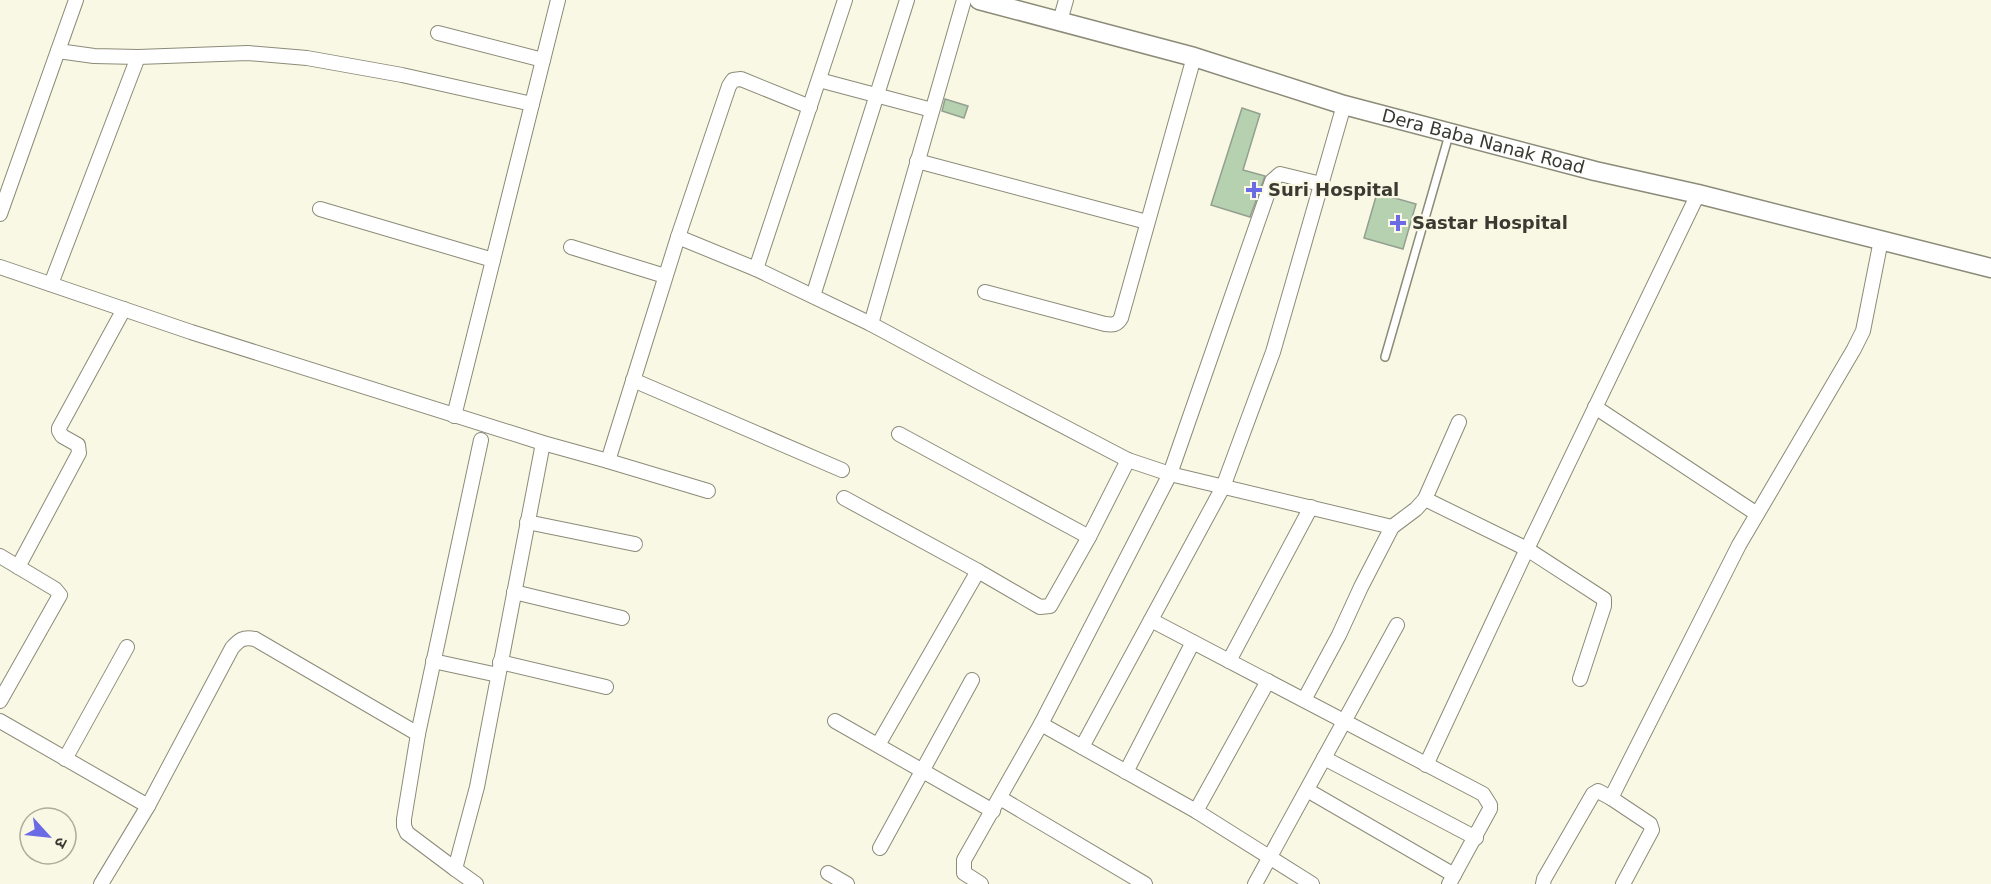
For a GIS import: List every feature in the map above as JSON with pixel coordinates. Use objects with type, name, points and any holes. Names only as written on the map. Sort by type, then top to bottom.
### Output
[{"type":"main road","name":"Dera Baba Nanak Road","points":[[979,0],[1194,57],[1344,105],[1594,171],[1698,194],[1991,268]]},
{"type":"street","points":[[0,214],[76,0]]},
{"type":"street","points":[[454,416],[558,0]]},
{"type":"street","points":[[756,269],[845,0]]},
{"type":"street","points":[[813,296],[907,0]]},
{"type":"street","points":[[871,324],[964,0]]},
{"type":"street","points":[[1060,21],[1066,0]]},
{"type":"street","points":[[438,33],[543,60]]},
{"type":"street","points":[[58,51],[94,56],[138,57],[248,53],[308,58],[402,75],[532,104]]},
{"type":"street","points":[[51,284],[138,57]]},
{"type":"street","points":[[985,292],[1105,324],[1118,323],[1194,57]]},
{"type":"street","points":[[608,461],[665,276],[729,86],[733,80],[741,78],[810,106]]},
{"type":"street","points":[[819,80],[932,110]]},
{"type":"street","points":[[1082,747],[1223,487],[1273,352],[1344,105]]},
{"type":"street","points":[[917,161],[1147,222]]},
{"type":"street","points":[[981,884],[964,873],[964,860],[1041,724],[1170,474],[1272,181],[1280,174],[1322,184]]},
{"type":"street","points":[[1426,765],[1698,194]]},
{"type":"street","points":[[320,209],[493,260]]},
{"type":"street","points":[[678,237],[756,269],[871,324],[1128,460],[1170,474],[1392,527]]},
{"type":"street","points":[[1611,798],[1739,545],[1863,331],[1881,240]]},
{"type":"street","points":[[571,247],[665,276]]},
{"type":"street","points":[[0,267],[454,416],[708,491]]},
{"type":"street","points":[[18,567],[78,453],[78,445],[62,436],[60,428],[124,309]]},
{"type":"street","points":[[633,380],[842,470]]},
{"type":"street","points":[[1595,407],[1757,514]]},
{"type":"street","points":[[1304,700],[1392,527],[1416,509],[1425,499],[1459,422]]},
{"type":"street","points":[[899,434],[1089,537]]},
{"type":"street","points":[[476,884],[413,839],[404,826],[418,734],[481,440]]},
{"type":"street","points":[[455,868],[477,787],[543,443]]},
{"type":"street","points":[[844,498],[1044,608],[1052,603],[1128,460]]},
{"type":"street","points":[[1425,499],[1527,549],[1604,599],[1604,606],[1580,679]]},
{"type":"street","points":[[1229,661],[1311,507]]},
{"type":"street","points":[[527,522],[635,544]]},
{"type":"street","points":[[0,556],[55,589],[60,595],[0,701]]},
{"type":"street","points":[[878,745],[978,571]]},
{"type":"street","points":[[514,592],[622,618]]},
{"type":"street","points":[[1151,620],[1483,794],[1490,809],[1452,879],[1307,790]]},
{"type":"street","points":[[1255,884],[1397,625]]},
{"type":"street","points":[[100,884],[148,806],[232,648],[239,639],[255,639],[418,734]]},
{"type":"street","points":[[1126,772],[1193,642]]},
{"type":"street","points":[[65,759],[127,647]]},
{"type":"street","points":[[433,661],[499,669],[606,687]]},
{"type":"street","points":[[880,848],[972,680]]},
{"type":"street","points":[[1196,811],[1268,681]]},
{"type":"street","points":[[0,721],[148,806]]},
{"type":"street","points":[[835,721],[922,770],[997,804],[1145,884]]},
{"type":"street","points":[[1041,724],[1196,811],[1312,884]]},
{"type":"street","points":[[1324,758],[1476,838]]},
{"type":"street","points":[[1543,884],[1593,794],[1598,791],[1645,820],[1650,824],[1652,830],[1623,884]]},
{"type":"street","points":[[828,873],[847,884]]},
{"type":"lane","points":[[1386,357],[1449,132]]},
{"type":"building","points":[[945,99],[968,106],[964,118],[942,111]]},
{"type":"building","points":[[1242,108],[1260,114],[1243,170],[1265,176],[1250,217],[1211,205]]},
{"type":"building","points":[[1377,193],[1416,204],[1403,249],[1364,238]]},
{"type":"place","name":"Suri Hospital","points":[[1254,190]]},
{"type":"place","name":"Sastar Hospital","points":[[1398,223]]}]
